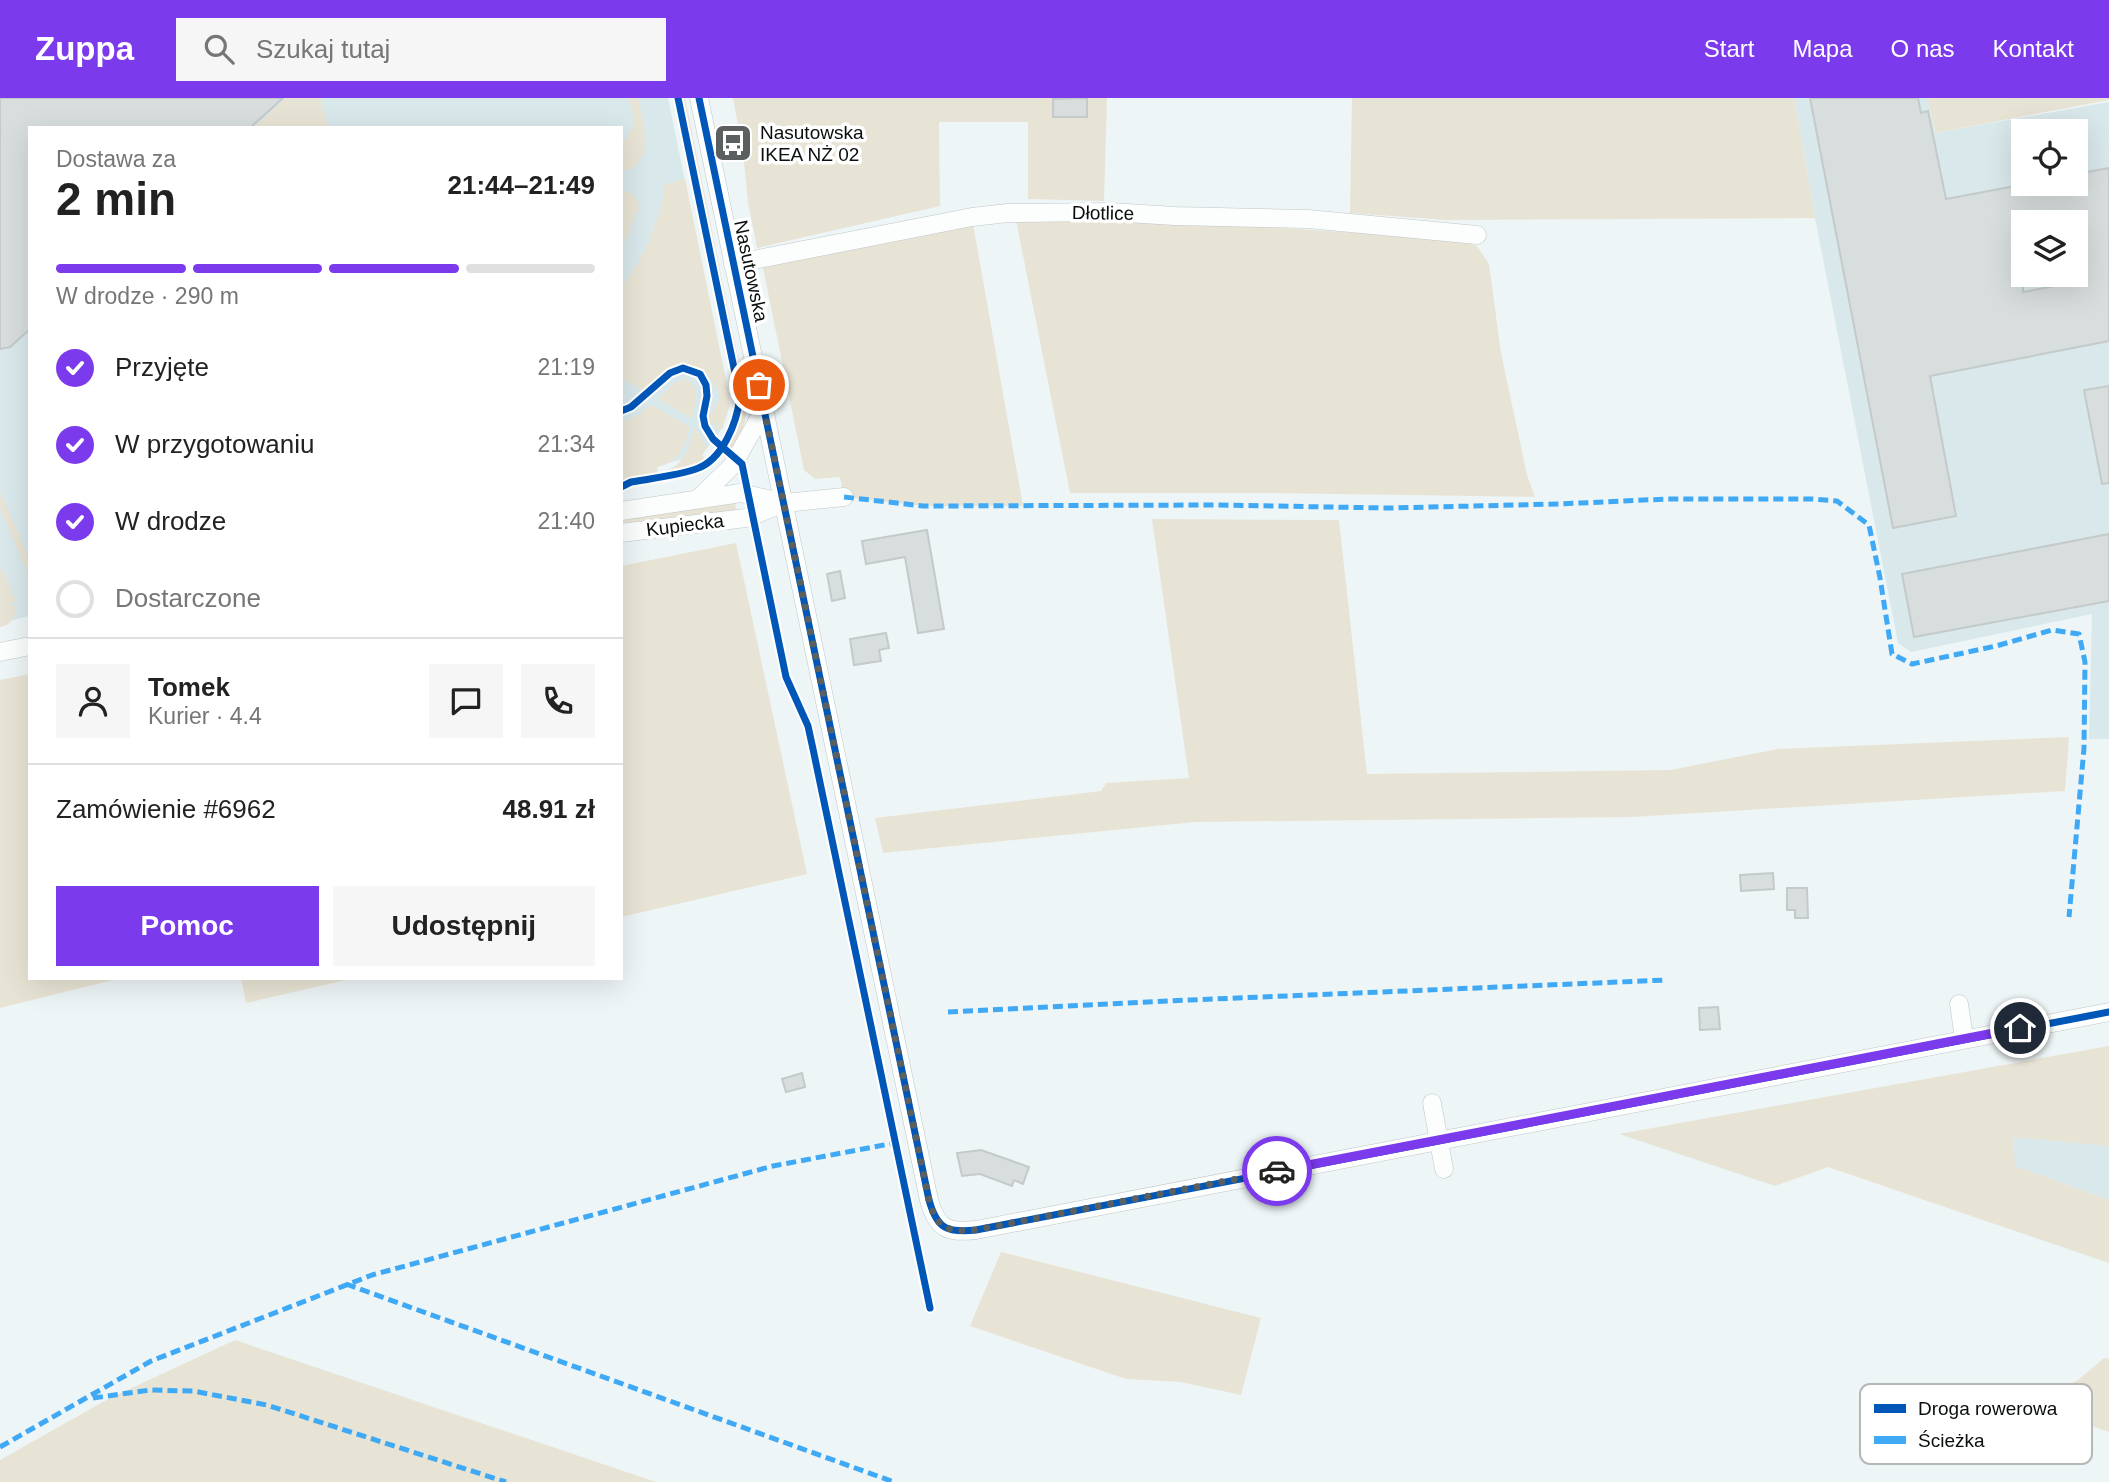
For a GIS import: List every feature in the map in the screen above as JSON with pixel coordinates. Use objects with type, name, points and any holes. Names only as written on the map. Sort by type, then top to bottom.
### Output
[{"type":"street","name":"Nasutowska","points":[[698,98],[929,1200],[932,1211],[944,1228],[952,1231],[976,1230],[1439,1140]]},
{"type":"street","name":"Dłotlice","points":[[733,264],[972,217],[1008,213],[1111,212],[1308,219],[1476,235]]},
{"type":"street","name":"Kupiecka","points":[[699,498],[737,459],[764,410]]},
{"type":"street","name":"Kupiecka","points":[[623,511],[699,498],[748,494],[785,503]]},
{"type":"street","points":[[785,503],[844,497]]},
{"type":"street","name":"Kupiecka","points":[[623,533],[746,518],[785,503]]},
{"type":"street","points":[[0,652],[28,646]]},
{"type":"street","points":[[1959,1004],[1964,1038]]},
{"type":"street","points":[[1439,1140],[2109,1012]]},
{"type":"street","points":[[1432,1103],[1444,1169]]},
{"type":"shaded area","points":[[0,98],[668,98],[730,405],[723,427],[702,455],[623,474],[623,126],[28,126],[28,616],[0,623]]},
{"type":"shaded area","points":[[286,98],[320,98],[328,126],[255,126]]},
{"type":"shaded area","points":[[628,98],[638,98],[645,142],[640,161],[632,168],[623,170],[623,143],[634,120]]},
{"type":"shaded area","points":[[680,98],[685,98],[746,397],[745,422],[733,451],[730,445],[741,415],[741,385]]},
{"type":"shaded area","points":[[733,98],[1107,98],[1104,201],[1028,199],[1028,122],[939,122],[940,206],[757,248]]},
{"type":"shaded area","points":[[1352,98],[1794,98],[1815,218],[1446,220],[1350,213]]},
{"type":"shaded area","points":[[1794,98],[1928,98],[1935,133],[2011,119],[2011,196],[2088,196],[2088,119],[2014,119],[2109,102],[2109,739],[2089,739],[2092,614],[1911,652],[1898,643]]},
{"type":"shaded area","points":[[1928,98],[2109,98],[2109,100],[1935,133]]},
{"type":"shaded area","points":[[685,179],[729,395],[730,405],[721,430],[714,423],[708,425],[707,420],[719,400],[717,387],[707,375],[694,367],[676,366],[644,391],[623,379],[623,285],[649,242],[662,204],[665,184]]},
{"type":"shaded area","points":[[623,191],[634,195],[639,208],[623,246]]},
{"type":"shaded area","points":[[1016,220],[1219,224],[1453,239],[1477,246],[1489,264],[1501,353],[1527,475],[1535,497],[1070,493]]},
{"type":"shaded area","points":[[973,224],[1023,506],[923,506],[844,497],[840,477],[815,479],[804,470],[761,258]]},
{"type":"shaded area","points":[[686,379],[694,386],[695,391],[692,418],[658,399],[675,383]]},
{"type":"shaded area","points":[[651,405],[690,427],[680,453],[671,462],[657,467],[658,475],[623,483],[623,421],[635,417]]},
{"type":"shaded area","points":[[694,430],[697,430],[707,448],[702,455],[707,460],[695,467],[668,473],[685,454]]},
{"type":"shaded area","points":[[0,492],[28,555],[28,573],[0,509]]},
{"type":"shaded area","points":[[735,500],[736,512],[623,523],[623,518]]},
{"type":"shaded area","points":[[1152,519],[1339,520],[1367,774],[1670,770],[1778,749],[2069,737],[2065,791],[1632,817],[1195,822],[883,853],[875,818],[1101,791],[1106,783],[1189,778]]},
{"type":"shaded area","points":[[736,543],[807,874],[623,917],[623,566]]},
{"type":"shaded area","points":[[0,565],[16,601],[12,602],[13,606],[17,606],[10,622],[0,627]]},
{"type":"shaded area","points":[[28,674],[28,980],[113,980],[0,1008],[0,680]]},
{"type":"shaded area","points":[[241,980],[345,980],[246,1003]]},
{"type":"shaded area","points":[[2109,1046],[2109,1146],[2013,1137],[2015,1166],[2109,1200],[2109,1263],[1828,1167],[1775,1186],[1619,1134]]},
{"type":"shaded area","points":[[2013,1136],[2109,1146],[2109,1200],[2014,1166]]},
{"type":"shaded area","points":[[1001,1252],[1261,1318],[1241,1395],[1181,1382],[1126,1379],[970,1326]]},
{"type":"shaded area","points":[[235,1340],[656,1482],[0,1482],[0,1460],[110,1398]]},
{"type":"shaded area","points":[[2104,1358],[2109,1359],[2109,1432],[2092,1426],[2092,1384],[2069,1384]]},
{"type":"building","points":[[0,98],[283,98],[252,126],[28,126],[28,331],[10,347],[0,349]]},
{"type":"building","points":[[1087,98],[1087,117],[1053,117],[1053,99]]},
{"type":"building","points":[[1810,98],[1918,98],[1921,113],[1928,111],[1946,199],[2011,187],[2011,196],[2088,196],[2088,172],[2109,168],[2109,341],[1930,376],[1956,516],[1893,528]]},
{"type":"building","points":[[2109,386],[2109,483],[2102,484],[2084,390]]},
{"type":"building","points":[[927,530],[944,629],[918,633],[905,557],[866,564],[862,541]]},
{"type":"building","points":[[2109,534],[2109,601],[1914,637],[1902,574]]},
{"type":"building","points":[[840,571],[845,598],[832,601],[827,574]]},
{"type":"building","points":[[886,633],[889,648],[879,650],[881,661],[854,665],[850,639]]},
{"type":"building","points":[[1773,873],[1774,889],[1741,891],[1740,875]]},
{"type":"building","points":[[1787,888],[1807,888],[1808,918],[1795,918],[1795,910],[1787,910]]},
{"type":"building","points":[[1718,1007],[1720,1029],[1700,1030],[1699,1008]]},
{"type":"building","points":[[802,1073],[805,1087],[786,1092],[782,1079]]},
{"type":"building","points":[[981,1150],[1029,1167],[1023,1184],[1014,1180],[1012,1186],[980,1174],[962,1176],[957,1153]]},
{"type":"marked path","points":[[844,497],[923,506],[1213,505],[1389,508],[1667,499],[1837,501],[1869,525],[1892,654],[1912,664],[1996,646],[2052,630],[2079,634],[2085,662],[2084,748],[2069,917]]},
{"type":"marked path","points":[[948,1012],[1667,980]]},
{"type":"marked path","points":[[0,1447],[151,1361],[372,1275],[773,1166],[900,1142]]},
{"type":"marked path","points":[[346,1284],[894,1482]]},
{"type":"marked path","points":[[93,1398],[150,1390],[193,1391],[267,1405],[506,1482]]},
{"type":"cycle path","points":[[623,486],[696,469],[706,464],[727,439],[736,418],[740,397],[678,98]]},
{"type":"cycle path","points":[[699,98],[929,1200],[936,1217],[945,1227],[958,1231],[976,1230],[2109,1012]]},
{"type":"cycle path","points":[[623,410],[631,407],[670,373],[683,368],[700,374],[706,385],[703,416],[705,426],[713,439],[742,464],[786,677],[808,726],[930,1308]]},
{"type":"way so far","points":[[759,385],[929,1200],[938,1221],[944,1228],[952,1231],[976,1230],[1277,1171]]},
{"type":"place","name":"Nasutowska IKEA NŻ 02","points":[[733,143]]},
{"type":"route","points":[[1277,1171],[2020,1028]]}]
